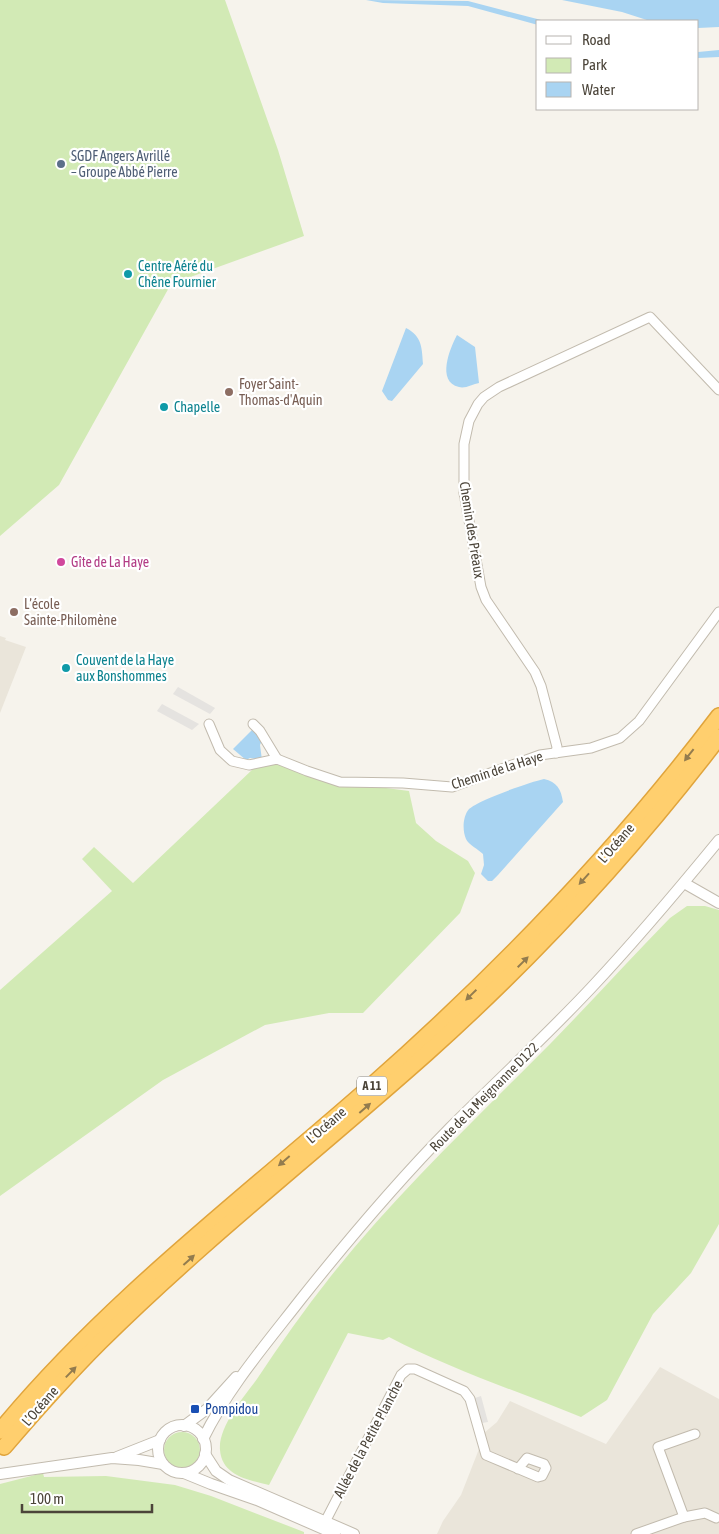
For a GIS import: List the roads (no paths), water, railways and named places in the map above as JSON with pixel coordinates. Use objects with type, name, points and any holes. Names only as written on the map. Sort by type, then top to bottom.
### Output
[{"type":"highway","name":"L’Océane","points":[[0,1431],[55,1370],[152,1276],[393,1066],[496,970],[610,850],[676,772],[719,716]]},
{"type":"highway","name":"L’Océane","points":[[4,1448],[66,1377],[138,1306],[429,1051],[528,956],[631,845],[719,737]]},
{"type":"street","name":"Chemin des Préaux","points":[[556,753],[557,747],[541,686],[535,672],[486,600],[481,587],[464,493],[464,444],[467,428],[473,414],[484,397],[499,387],[650,317],[719,390]]},
{"type":"street","name":"Chemin de la Haye","points":[[277,759],[340,782],[403,783],[452,787],[540,755],[591,748],[620,738],[638,721],[719,612]]},
{"type":"street","points":[[209,724],[220,750],[232,761],[249,764],[277,759],[254,724]]},
{"type":"street","name":"Route de la Meignanne D122","points":[[254,1358],[328,1265],[380,1204],[450,1129],[591,988],[684,883],[719,840]]},
{"type":"street","points":[[684,883],[719,903]]},
{"type":"street","points":[[184,1426],[206,1409],[254,1358]]},
{"type":"street","points":[[203,1439],[254,1358]]},
{"type":"street","name":"Allée de la Petite Planche","points":[[325,1522],[401,1375],[408,1369],[415,1369],[464,1391],[470,1399],[486,1455],[518,1468]]},
{"type":"street","points":[[112,1458],[160,1440],[168,1430],[184,1426],[195,1430],[203,1439],[205,1454],[216,1471],[229,1480],[354,1534]]},
{"type":"street","points":[[684,1517],[658,1447],[695,1434]]},
{"type":"street","points":[[160,1440],[159,1452],[163,1464]]},
{"type":"street","points":[[184,1473],[197,1468],[205,1454]]},
{"type":"street","points":[[0,1474],[112,1458],[163,1464],[172,1471],[184,1473],[256,1500],[335,1534]]},
{"type":"street","points":[[636,1534],[684,1517],[704,1513],[716,1518]]},
{"type":"water","points":[[366,0],[468,1],[541,20],[536,20],[536,24],[468,6],[383,3]]},
{"type":"water","points":[[562,0],[719,0],[719,27],[699,28],[699,20],[647,20],[622,12]]},
{"type":"water","points":[[719,50],[719,57],[699,58],[699,52]]},
{"type":"water","points":[[406,328],[415,335],[420,343],[423,364],[392,401],[388,400],[382,391]]},
{"type":"water","points":[[457,335],[475,347],[479,383],[459,387],[452,384],[448,379],[446,372],[448,356]]},
{"type":"water","points":[[252,730],[259,733],[262,740],[260,745],[262,760],[250,758],[246,760],[233,749]]},
{"type":"water","points":[[544,779],[558,787],[563,802],[498,875],[492,881],[488,881],[481,874],[484,865],[483,854],[466,839],[464,831],[465,815],[469,809],[493,796]]},
{"type":"place","name":"SGDF Angers Avrillé – Groupe Abbé Pierre","points":[[61,164]]},
{"type":"place","name":"Centre Aéré du Chêne Fournier","points":[[128,274]]},
{"type":"place","name":"Foyer Saint- Thomas-d'Aquin","points":[[229,392]]},
{"type":"place","name":"Chapelle","points":[[164,407]]},
{"type":"place","name":"Gîte de La Haye","points":[[61,562]]},
{"type":"place","name":"L’école Sainte-Philomène","points":[[14,612]]},
{"type":"place","name":"Couvent de la Haye aux Bonshommes","points":[[66,668]]},
{"type":"place","name":"Pompidou","points":[[195,1409]]}]
